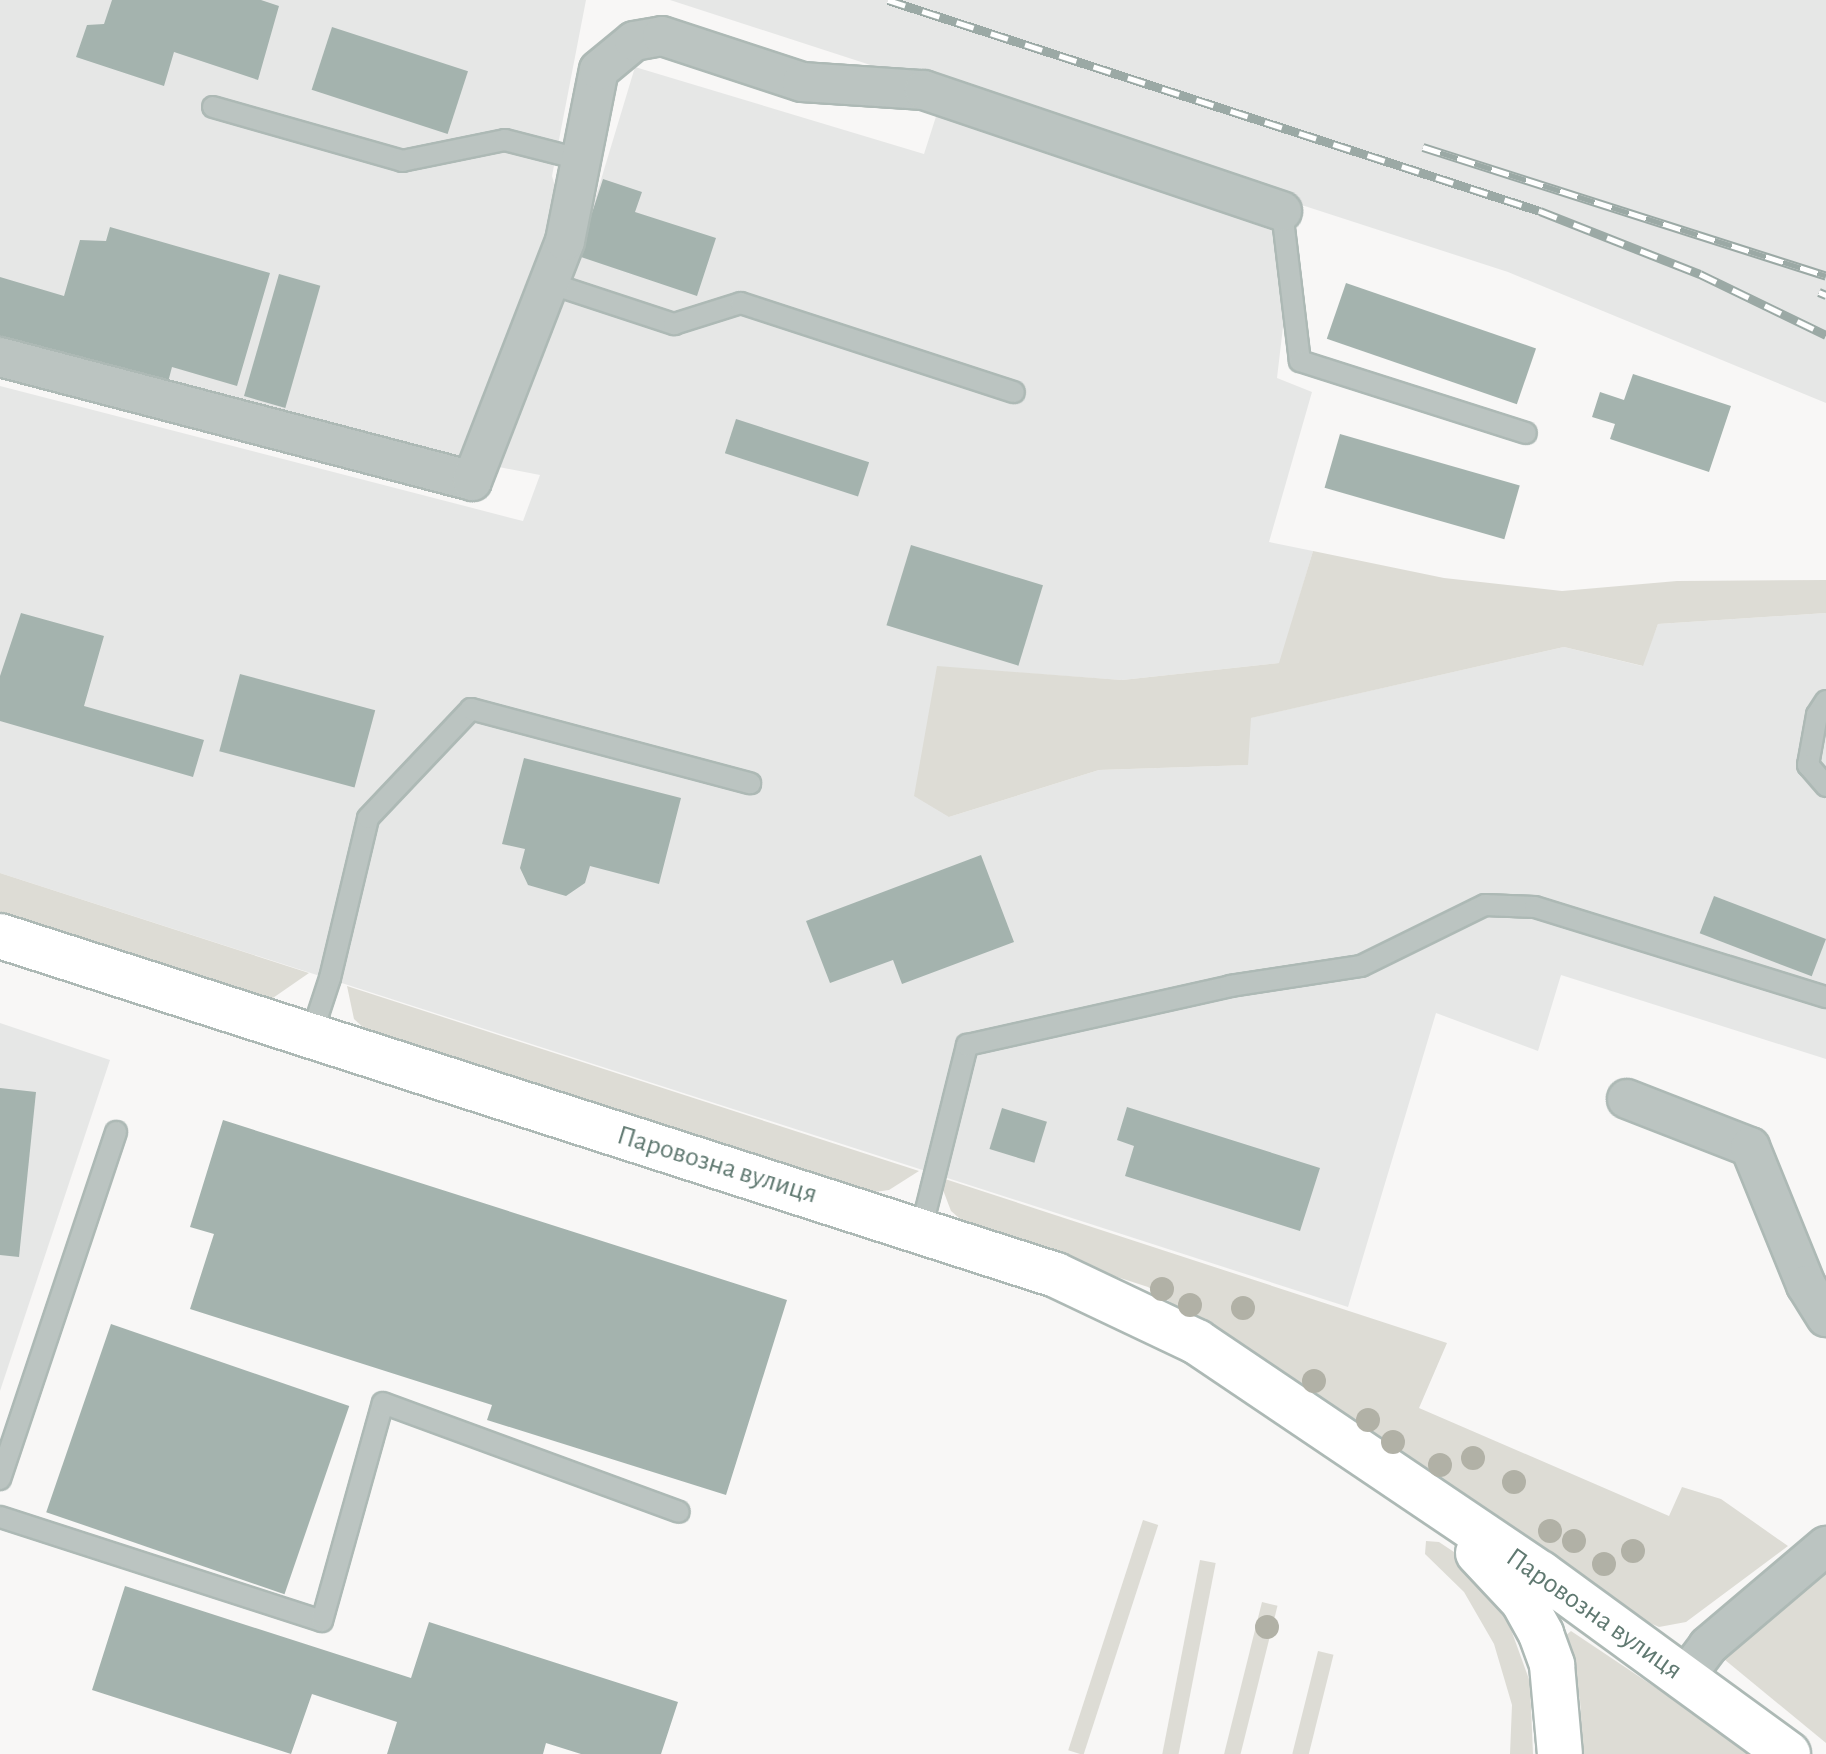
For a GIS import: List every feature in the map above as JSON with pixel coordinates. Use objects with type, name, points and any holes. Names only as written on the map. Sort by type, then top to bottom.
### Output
[{"type":"main road","name":"Паровозна вулиця","points":[[0,936],[310,1039],[1056,1275],[1197,1342],[1395,1480],[1540,1573],[1788,1754]]},
{"type":"main road","name":"Паровозна вулиця","points":[[1395,1480],[1472,1547],[1523,1601],[1552,1665],[1560,1754]]},
{"type":"street","points":[[0,357],[472,481],[565,241],[599,70],[634,41],[662,36],[802,82],[924,90],[1282,211]]},
{"type":"street","points":[[1627,1099],[1750,1147],[1806,1285],[1826,1317]]},
{"type":"street","points":[[1685,1677],[1708,1646],[1826,1546]]},
{"type":"lane","points":[[213,107],[402,161],[505,140],[579,159]]},
{"type":"lane","points":[[1282,211],[1300,361],[1526,433]]},
{"type":"lane","points":[[549,283],[674,324],[741,303],[1014,392]]},
{"type":"lane","points":[[1826,701],[1817,715],[1808,765],[1826,786]]},
{"type":"lane","points":[[310,1039],[330,978],[368,818],[471,709],[750,783]]},
{"type":"lane","points":[[921,1230],[967,1045],[1230,986],[1361,966],[1485,905],[1535,907],[1826,997]]},
{"type":"lane","points":[[0,1479],[116,1132]]},
{"type":"lane","points":[[0,1517],[322,1621],[383,1403],[679,1512]]},
{"type":"shaded area","points":[[0,0],[586,0],[552,176],[559,199],[521,315],[463,460],[0,338]]},
{"type":"shaded area","points":[[670,0],[1826,0],[1826,403],[1508,272]]},
{"type":"shaded area","points":[[635,67],[924,154],[940,104],[1275,232],[1285,310],[1277,378],[1312,392],[1269,542],[1313,551],[1280,663],[1122,680],[937,667],[949,817],[1099,770],[1247,765],[1250,718],[1564,647],[1642,666],[1658,624],[1826,613],[1826,1059],[1561,975],[1538,1051],[1436,1013],[1348,1307],[0,873],[0,386],[523,521],[540,475],[499,467],[578,256]]},
{"type":"shaded area","points":[[1313,551],[1444,578],[1562,591],[1677,581],[1826,580],[1826,613],[1658,624],[1643,666],[1564,647],[1251,718],[1248,765],[1099,770],[949,817],[914,796],[937,666],[1122,680],[1279,663]]},
{"type":"shaded area","points":[[0,873],[309,973],[270,1000],[0,915]]},
{"type":"shaded area","points":[[347,986],[919,1171],[889,1190],[868,1193],[378,1041],[354,1019]]},
{"type":"shaded area","points":[[0,1023],[110,1060],[0,1391]]},
{"type":"shaded area","points":[[945,1179],[1447,1343],[1419,1408],[1669,1516],[1682,1487],[1721,1499],[1788,1546],[1686,1622],[1659,1627],[1636,1617],[1148,1287],[973,1230],[951,1211],[943,1190]]},
{"type":"shaded area","points":[[1143,1520],[1158,1525],[1084,1754],[1068,1750]]},
{"type":"shaded area","points":[[1426,1541],[1439,1542],[1454,1552],[1505,1613],[1530,1682],[1533,1754],[1510,1754],[1512,1705],[1494,1644],[1464,1592],[1425,1554]]},
{"type":"shaded area","points":[[1826,1556],[1826,1743],[1719,1655]]},
{"type":"shaded area","points":[[1200,1560],[1216,1563],[1179,1754],[1162,1754]]},
{"type":"shaded area","points":[[1262,1602],[1278,1606],[1241,1754],[1224,1754]]},
{"type":"shaded area","points":[[1571,1631],[1755,1754],[1583,1754],[1580,1700],[1564,1637]]},
{"type":"shaded area","points":[[1318,1651],[1334,1655],[1309,1754],[1292,1754]]},
{"type":"building","points":[[112,0],[261,0],[279,6],[258,80],[174,52],[164,86],[76,57],[87,25],[104,24]]},
{"type":"building","points":[[332,27],[468,71],[448,134],[312,90]]},
{"type":"building","points":[[603,179],[642,192],[635,212],[716,238],[697,296],[578,256]]},
{"type":"building","points":[[110,227],[270,273],[237,386],[172,367],[167,386],[0,337],[0,277],[64,296],[80,240],[106,241]]},
{"type":"building","points":[[279,274],[320,286],[285,408],[244,396]]},
{"type":"building","points":[[1346,283],[1536,348],[1517,404],[1327,339]]},
{"type":"building","points":[[1633,374],[1731,406],[1709,472],[1610,439],[1615,424],[1592,417],[1600,392],[1624,400]]},
{"type":"building","points":[[736,419],[869,462],[858,497],[725,453]]},
{"type":"building","points":[[1340,434],[1520,486],[1504,539],[1325,488]]},
{"type":"building","points":[[911,545],[1043,585],[1018,666],[886,625]]},
{"type":"building","points":[[21,613],[104,636],[84,706],[204,740],[193,777],[0,721],[0,676]]},
{"type":"building","points":[[240,674],[375,710],[355,788],[219,751]]},
{"type":"building","points":[[524,758],[681,798],[659,884],[590,866],[585,883],[566,896],[528,885],[520,868],[525,849],[502,844]]},
{"type":"building","points":[[981,855],[1014,942],[902,984],[893,960],[830,983],[806,921]]},
{"type":"building","points":[[1714,896],[1826,939],[1812,976],[1700,933]]},
{"type":"building","points":[[0,1088],[36,1092],[19,1257],[0,1255]]},
{"type":"building","points":[[1127,1107],[1320,1168],[1300,1231],[1125,1176],[1134,1146],[1117,1140]]},
{"type":"building","points":[[1002,1108],[1047,1122],[1034,1163],[989,1149]]},
{"type":"building","points":[[223,1120],[787,1300],[726,1495],[487,1420],[492,1405],[190,1309],[214,1234],[190,1227]]},
{"type":"building","points":[[111,1324],[349,1406],[284,1594],[46,1512]]},
{"type":"building","points":[[125,1586],[411,1678],[429,1622],[678,1702],[661,1754],[581,1754],[546,1743],[543,1754],[387,1754],[397,1722],[312,1694],[291,1754],[92,1690]]},
{"type":"railway","points":[[888,0],[1540,211],[1700,274],[1826,335]]},
{"type":"railway","points":[[1423,147],[1826,276]]},
{"type":"railway","points":[[1819,292],[1826,295]]}]
